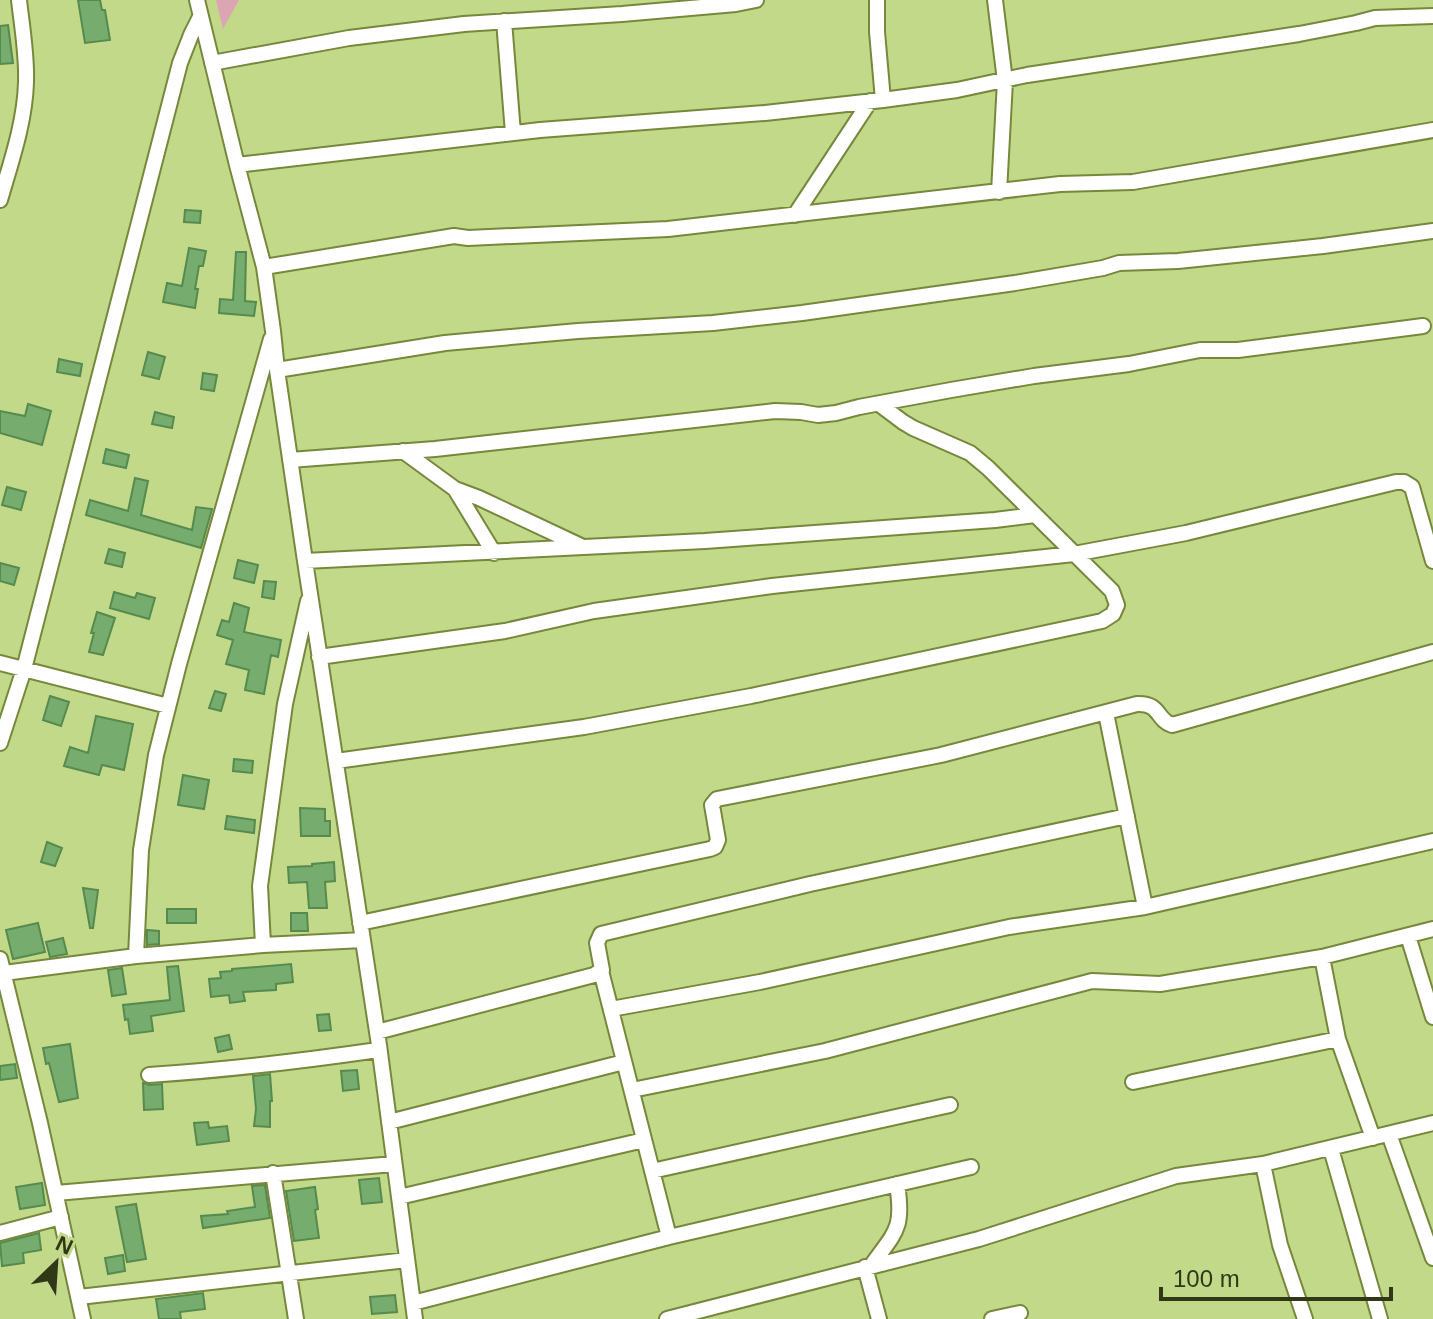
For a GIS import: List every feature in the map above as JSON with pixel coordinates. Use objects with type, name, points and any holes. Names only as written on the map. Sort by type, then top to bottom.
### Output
[{"type":"street","points":[[0,200],[4,172],[22,119],[26,84],[19,0]]},
{"type":"street","points":[[197,0],[264,267],[319,657],[377,1032],[415,1319]]},
{"type":"street","points":[[212,63],[349,38],[464,24],[722,6],[756,0]]},
{"type":"street","points":[[795,215],[877,101],[877,0]]},
{"type":"street","points":[[995,0],[1005,81],[999,192]]},
{"type":"street","points":[[237,165],[513,133],[877,101],[1299,34],[1375,18],[1433,16]]},
{"type":"street","points":[[0,743],[24,669],[180,63],[200,17]]},
{"type":"street","points":[[504,21],[513,133]]},
{"type":"street","points":[[264,267],[454,236],[468,238],[668,229],[1060,184],[1133,182],[1433,130]]},
{"type":"street","points":[[277,370],[445,343],[713,323],[802,313],[1015,283],[1119,263],[1178,261],[1309,248],[1433,231]]},
{"type":"street","points":[[290,460],[588,433],[775,411],[818,415],[836,413],[1020,378],[1129,364],[1200,350],[1238,350],[1423,326]]},
{"type":"street","points":[[136,956],[141,850],[156,755],[273,331]]},
{"type":"street","points":[[336,761],[584,727],[751,696],[1102,621],[1113,614],[1117,605],[1112,591],[970,453],[913,428],[879,404]]},
{"type":"street","points":[[403,451],[455,489],[585,548]]},
{"type":"street","points":[[319,657],[505,631],[594,611],[772,586],[1074,554],[1186,533],[1396,482],[1412,487],[1433,561]]},
{"type":"street","points":[[455,489],[494,553]]},
{"type":"street","points":[[305,561],[585,548],[891,528],[1035,515]]},
{"type":"street","points":[[263,945],[260,886],[285,704],[310,593]]},
{"type":"street","points":[[360,923],[710,849],[715,847],[718,840],[712,805],[717,799],[941,755],[1145,704],[1157,710],[1166,723],[1172,725],[1433,652]]},
{"type":"street","points":[[0,663],[168,706]]},
{"type":"street","points":[[1106,713],[1145,907]]},
{"type":"street","points":[[669,1237],[601,971],[597,943],[601,934],[810,884],[1127,816]]},
{"type":"street","points":[[611,1009],[760,982],[1009,927],[1145,907],[1433,841]]},
{"type":"street","points":[[632,1090],[825,1051],[1092,981],[1160,984],[1322,957],[1433,929]]},
{"type":"street","points":[[1408,936],[1433,1017]]},
{"type":"street","points":[[83,1319],[56,1193],[4,993],[2,966],[363,940]]},
{"type":"street","points":[[1322,957],[1338,1039],[1373,1138]]},
{"type":"street","points":[[377,1032],[601,971]]},
{"type":"street","points":[[1133,1082],[1338,1039]]},
{"type":"street","points":[[149,1075],[378,1050]]},
{"type":"street","points":[[389,1122],[624,1062]]},
{"type":"street","points":[[652,1171],[950,1105]]},
{"type":"street","points":[[667,1319],[979,1239],[1176,1176],[1263,1164],[1433,1123]]},
{"type":"street","points":[[1389,1134],[1433,1258]]},
{"type":"street","points":[[399,1197],[644,1140]]},
{"type":"street","points":[[1331,1149],[1380,1319]]},
{"type":"street","points":[[56,1193],[394,1164]]},
{"type":"street","points":[[1263,1164],[1280,1245],[1305,1319]]},
{"type":"street","points":[[413,1303],[669,1237],[971,1167]]},
{"type":"street","points":[[273,1173],[296,1319]]},
{"type":"street","points":[[868,1266],[898,1228],[901,1215],[897,1184]]},
{"type":"street","points":[[0,1233],[61,1217]]},
{"type":"street","points":[[79,1297],[407,1260]]},
{"type":"street","points":[[868,1266],[879,1319]]},
{"type":"street","points":[[992,1319],[1020,1313]]},
{"type":"shaded area","points":[[216,0],[239,0],[223,29]]},
{"type":"building","points":[[78,0],[100,0],[102,10],[105,10],[110,40],[85,43]]},
{"type":"building","points":[[8,25],[13,63],[0,64],[0,26]]},
{"type":"building","points":[[185,210],[201,211],[200,223],[184,222]]},
{"type":"building","points":[[189,248],[206,251],[203,266],[199,266],[195,308],[163,302],[167,283],[182,286]]},
{"type":"building","points":[[236,252],[246,252],[245,301],[256,302],[254,316],[219,313],[220,299],[233,300]]},
{"type":"building","points":[[148,352],[165,357],[159,379],[142,375]]},
{"type":"building","points":[[59,359],[82,364],[80,376],[57,372]]},
{"type":"building","points":[[203,373],[217,375],[214,391],[201,389]]},
{"type":"building","points":[[28,404],[51,411],[42,445],[0,433],[0,411],[25,416]]},
{"type":"building","points":[[155,412],[174,417],[172,428],[152,424]]},
{"type":"building","points":[[106,449],[129,455],[126,468],[103,463]]},
{"type":"building","points":[[135,478],[148,481],[141,515],[192,530],[196,507],[212,509],[201,548],[86,515],[90,500],[128,511]]},
{"type":"building","points":[[7,487],[26,492],[21,510],[2,505]]},
{"type":"building","points":[[109,549],[125,553],[122,567],[105,563]]},
{"type":"building","points":[[238,560],[258,565],[254,583],[234,578]]},
{"type":"building","points":[[0,563],[19,568],[14,585],[0,581]]},
{"type":"building","points":[[264,581],[276,582],[274,599],[262,597]]},
{"type":"building","points":[[114,592],[135,598],[137,593],[155,598],[149,619],[110,608]]},
{"type":"building","points":[[234,603],[249,608],[244,632],[281,640],[278,657],[271,655],[264,694],[245,690],[249,670],[226,664],[233,640],[217,635],[222,620],[229,622]]},
{"type":"building","points":[[97,612],[115,618],[103,655],[89,652]]},
{"type":"building","points":[[215,691],[226,694],[221,711],[209,708]]},
{"type":"building","points":[[50,696],[69,702],[61,726],[43,720]]},
{"type":"building","points":[[96,716],[133,724],[124,770],[102,765],[99,775],[64,766],[70,747],[88,753]]},
{"type":"building","points":[[234,759],[253,761],[252,773],[233,771]]},
{"type":"building","points":[[183,775],[209,780],[204,809],[178,805]]},
{"type":"building","points":[[300,808],[325,809],[325,821],[330,821],[330,836],[301,836]]},
{"type":"building","points":[[227,816],[255,820],[254,833],[225,829]]},
{"type":"building","points":[[47,842],[62,848],[55,866],[41,862]]},
{"type":"building","points":[[334,862],[335,881],[325,882],[327,908],[309,908],[307,882],[289,883],[288,867]]},
{"type":"building","points":[[83,888],[98,890],[93,928],[90,928]]},
{"type":"building","points":[[167,909],[196,909],[196,923],[167,923]]},
{"type":"building","points":[[291,913],[307,913],[308,931],[291,931]]},
{"type":"building","points":[[38,923],[45,952],[13,959],[6,930]]},
{"type":"building","points":[[147,930],[159,931],[159,944],[147,945]]},
{"type":"building","points":[[63,938],[67,954],[50,957],[46,942]]},
{"type":"building","points":[[291,964],[293,982],[276,984],[276,990],[243,992],[245,1001],[230,1003],[229,995],[211,997],[209,979],[221,978],[220,972]]},
{"type":"building","points":[[178,966],[184,1011],[151,1016],[153,1031],[130,1034],[123,1005],[170,1000],[167,967]]},
{"type":"building","points":[[122,968],[126,994],[112,996],[108,970]]},
{"type":"building","points":[[329,1014],[331,1030],[319,1031],[317,1015]]},
{"type":"building","points":[[229,1035],[232,1049],[218,1052],[215,1038]]},
{"type":"building","points":[[70,1044],[78,1098],[59,1102],[43,1048]]},
{"type":"building","points":[[15,1064],[17,1078],[0,1080],[0,1066]]},
{"type":"building","points":[[357,1070],[359,1089],[343,1091],[341,1071]]},
{"type":"building","points":[[270,1074],[270,1127],[254,1126],[253,1076]]},
{"type":"building","points":[[143,1083],[162,1084],[163,1109],[144,1110]]},
{"type":"building","points":[[208,1122],[209,1128],[227,1126],[229,1141],[197,1145],[194,1123]]},
{"type":"building","points":[[379,1178],[382,1202],[362,1204],[359,1180]]},
{"type":"building","points":[[42,1183],[45,1205],[20,1209],[16,1187]]},
{"type":"building","points":[[265,1185],[270,1218],[203,1228],[201,1216],[228,1214],[227,1211],[255,1207],[252,1186]]},
{"type":"building","points":[[315,1187],[319,1238],[294,1241],[286,1191]]},
{"type":"building","points":[[136,1204],[146,1259],[127,1262],[116,1207]]},
{"type":"building","points":[[39,1233],[41,1250],[23,1253],[24,1263],[2,1266],[0,1243]]},
{"type":"building","points":[[123,1255],[125,1271],[108,1274],[105,1258]]},
{"type":"building","points":[[203,1293],[205,1309],[180,1312],[181,1319],[159,1319],[156,1299]]},
{"type":"building","points":[[395,1295],[397,1312],[372,1314],[370,1297]]}]
